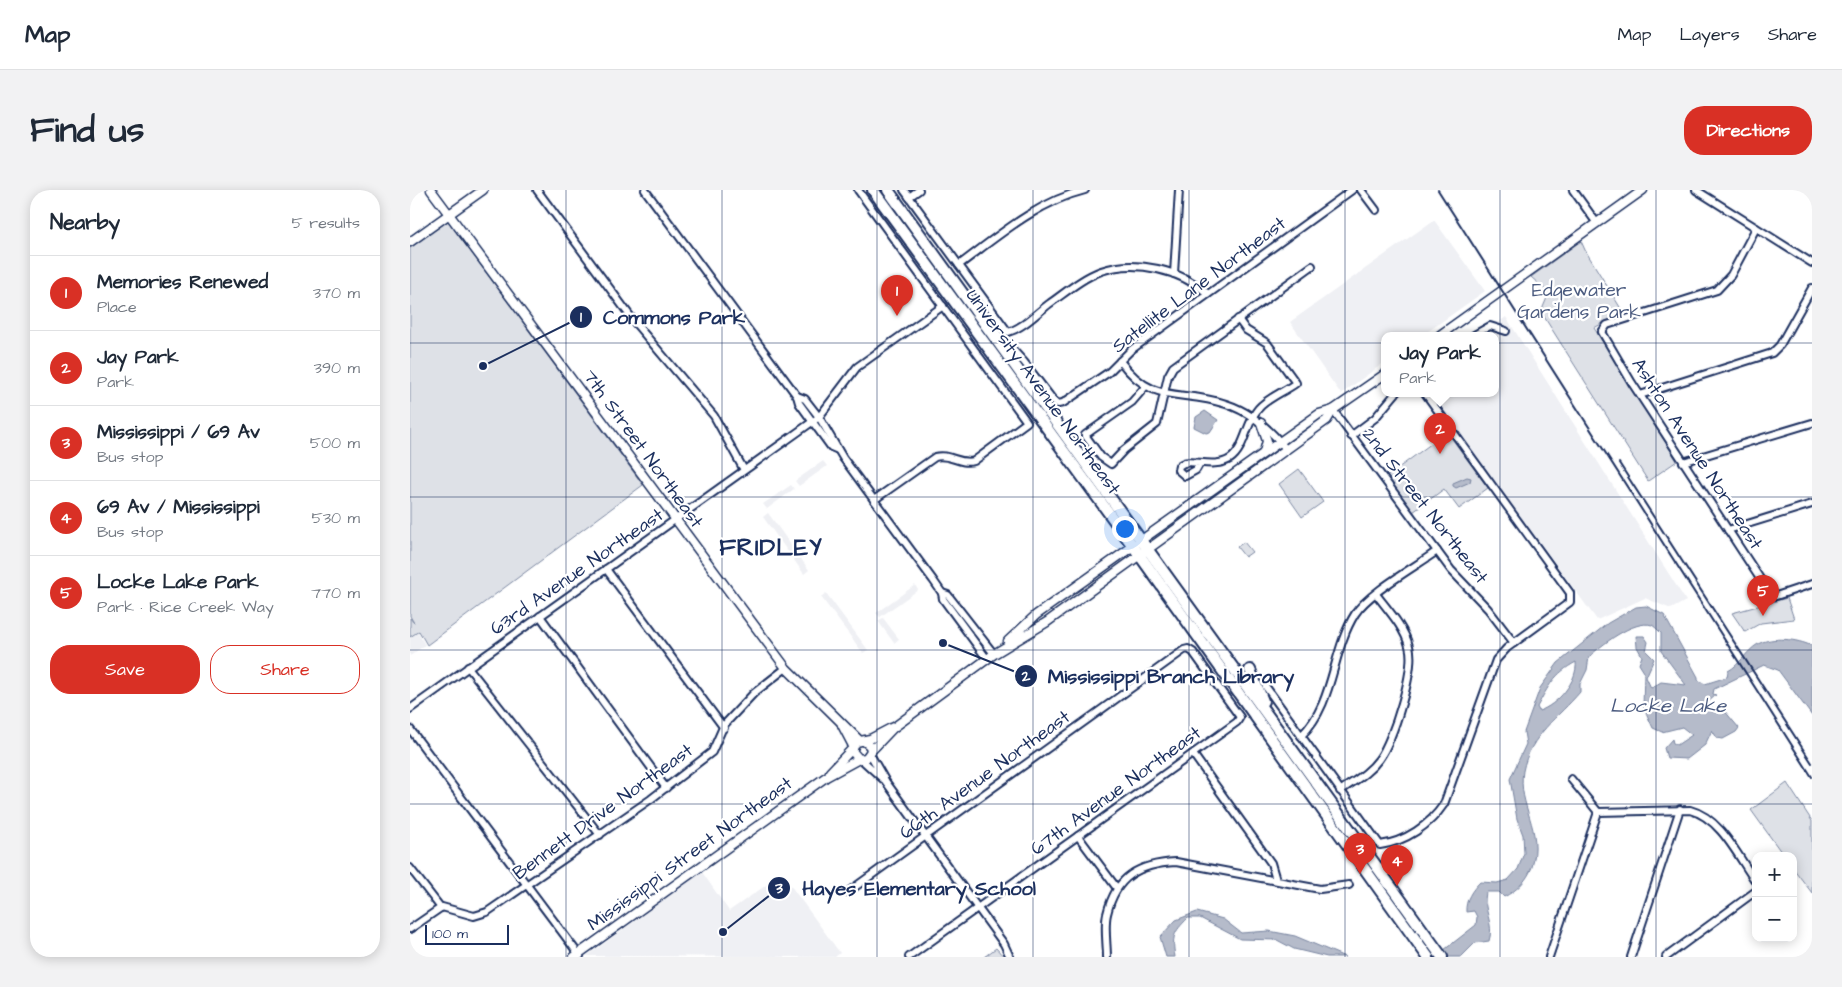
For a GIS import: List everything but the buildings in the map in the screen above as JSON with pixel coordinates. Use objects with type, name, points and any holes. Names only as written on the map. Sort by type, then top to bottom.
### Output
[{"type":"main road","name":"University Avenue Northeast","points":[[873,190],[1133,546],[1428,957]]},
{"type":"main road","name":"University Avenue Northeast","points":[[888,190],[1142,539],[1442,957]]},
{"type":"main road","points":[[1250,670],[1270,718]]},
{"type":"street","name":"7th Street Northeast","points":[[431,190],[786,668],[862,741]]},
{"type":"street","points":[[410,242],[484,190]]},
{"type":"street","points":[[537,190],[636,324],[714,416],[744,470]]},
{"type":"street","points":[[645,190],[798,396],[799,402],[831,447],[838,450]]},
{"type":"street","points":[[858,190],[1027,422],[974,461],[964,463],[947,456],[935,456],[874,500]]},
{"type":"street","points":[[904,190],[1008,332],[1078,283],[1100,271],[1113,268],[1138,266],[1174,274],[1198,285],[1208,294]]},
{"type":"street","points":[[909,197],[919,190]]},
{"type":"street","points":[[959,265],[1038,209],[1066,196],[1085,190]]},
{"type":"street","points":[[1174,274],[1179,190]]},
{"type":"street","name":"Satellite Lane Northeast","points":[[981,317],[1024,362],[1056,402],[1063,403],[1109,372],[1131,350],[1352,190]]},
{"type":"street","points":[[1361,190],[1376,210]]},
{"type":"street","points":[[1573,190],[1596,222]]},
{"type":"street","points":[[1444,332],[1642,190]]},
{"type":"street","points":[[1696,190],[1812,264]]},
{"type":"street","name":"Ashton Avenue Northeast","points":[[1756,228],[1731,275],[1717,290],[1607,325],[1602,329],[1604,336],[1640,395],[1770,594],[1776,596],[1812,584]]},
{"type":"street","points":[[1145,387],[1132,402],[1085,435],[1101,457],[1111,464],[1124,450],[1157,424],[1168,376],[1173,367],[1312,266]]},
{"type":"street","points":[[1640,395],[1772,354],[1780,345],[1812,288]]},
{"type":"street","name":"63rd Avenue Northeast","points":[[410,709],[819,417],[857,367],[943,306]]},
{"type":"street","points":[[1200,463],[1220,464],[1234,456],[1253,417],[1265,403],[1296,383],[1267,342],[1246,330],[1238,319]]},
{"type":"street","points":[[1478,332],[1486,327],[1494,326],[1506,331]]},
{"type":"street","points":[[1120,361],[1137,381],[1145,387],[1164,393],[1226,404],[1253,417],[1280,441],[1286,449]]},
{"type":"street","points":[[991,657],[1036,616],[1142,539],[1319,414],[1333,410],[1381,377]]},
{"type":"street","points":[[798,396],[805,399],[819,417],[836,443],[838,450],[942,593],[948,595],[991,657]]},
{"type":"street","points":[[1351,436],[1374,418],[1392,397]]},
{"type":"street","points":[[1266,687],[1380,846],[1415,832],[1431,820],[1444,804],[1492,667],[1514,643],[1568,604],[1572,599],[1570,593],[1428,397]]},
{"type":"street","points":[[860,759],[870,753],[893,728],[991,657],[1047,622],[1149,549],[1327,420],[1333,410]]},
{"type":"street","name":"2nd Street Northeast","points":[[1333,410],[1437,551],[1514,643]]},
{"type":"street","points":[[1261,423],[1267,441],[1263,453]]},
{"type":"street","points":[[1684,462],[1812,423]]},
{"type":"street","points":[[1728,530],[1812,504]]},
{"type":"street","points":[[1301,736],[1319,713],[1353,616],[1359,608],[1376,594],[1437,551]]},
{"type":"street","points":[[606,569],[724,728]]},
{"type":"street","points":[[1340,791],[1368,771],[1383,753],[1410,675],[1412,656],[1407,639],[1376,594]]},
{"type":"street","points":[[540,616],[666,788]]},
{"type":"street","name":"66th Avenue Northeast","points":[[848,892],[1188,649],[1193,652],[1240,717]]},
{"type":"street","points":[[468,667],[600,835]]},
{"type":"street","name":"Bennett Drive Northeast","points":[[441,908],[474,916],[487,912],[600,835],[666,788],[712,752],[724,726],[754,693],[786,668]]},
{"type":"street","name":"67th Avenue Northeast","points":[[909,957],[1193,754],[1237,722],[1240,717]]},
{"type":"street","name":"7th Street Northeast","points":[[838,719],[852,747]]},
{"type":"street","points":[[886,782],[853,754],[852,747],[893,728]]},
{"type":"street","points":[[410,729],[577,956]]},
{"type":"street","points":[[862,741],[870,746],[870,753],[886,782],[978,908],[1010,957]]},
{"type":"street","name":"Mississippi Street Northeast","points":[[826,777],[852,747]]},
{"type":"street","points":[[1193,754],[1271,863],[1276,880]]},
{"type":"street","name":"Mississippi Street Northeast","points":[[577,956],[826,777],[860,759]]},
{"type":"street","points":[[1571,779],[1598,812]]},
{"type":"street","points":[[1631,957],[1680,810]]},
{"type":"street","points":[[1598,812],[1690,810],[1706,815],[1716,825],[1752,876]]},
{"type":"street","points":[[1549,957],[1598,812]]},
{"type":"street","points":[[1078,836],[1116,887]]},
{"type":"street","points":[[1107,957],[1106,915],[1116,887],[1137,869],[1167,863],[1193,864],[1320,889],[1349,884]]},
{"type":"street","points":[[410,868],[441,908],[410,929]]},
{"type":"street","points":[[1666,957],[1752,894]]},
{"type":"shaded area","points":[[1434,220],[1485,291],[1427,332],[1381,332],[1381,365],[1341,394],[1290,322]]},
{"type":"shaded area","points":[[1506,317],[1686,601],[1671,609],[1645,598],[1597,620],[1433,397],[1499,397],[1499,332],[1485,332]]},
{"type":"shaded area","points":[[823,461],[827,466],[799,486],[795,481]]},
{"type":"shaded area","points":[[791,485],[794,489],[767,509],[763,504]]},
{"type":"shaded area","points":[[768,513],[809,570],[804,574],[763,517]]},
{"type":"shaded area","points":[[915,585],[918,590],[880,617],[876,613]]},
{"type":"shaded area","points":[[826,593],[868,650],[863,653],[821,597]]},
{"type":"shaded area","points":[[883,618],[899,639],[894,643],[878,621]]},
{"type":"shaded area","points":[[410,619],[425,645],[410,656]]},
{"type":"shaded area","points":[[702,872],[729,911],[782,874],[840,953],[835,957],[587,956]]},
{"type":"green space","points":[[448,221],[643,485],[427,645],[419,631],[410,637],[410,618],[414,623],[410,616],[410,248]]},
{"type":"green space","name":"Edgewater Gardens Park","points":[[1581,241],[1623,312],[1594,328],[1677,461],[1648,481],[1541,312],[1549,293],[1531,277]]},
{"type":"green space","points":[[1447,432],[1488,488],[1459,509],[1444,489],[1413,512],[1386,477]]},
{"type":"green space","points":[[1299,469],[1323,502],[1302,517],[1279,484]]},
{"type":"green space","points":[[1244,542],[1252,552],[1245,557],[1237,547]]},
{"type":"green space","points":[[1787,598],[1794,619],[1761,623],[1745,632],[1732,613]]},
{"type":"green space","points":[[1787,783],[1812,821],[1812,893],[1797,873],[1797,852],[1781,852],[1751,810]]},
{"type":"green space","points":[[996,948],[1004,957],[984,957]]},
{"type":"water","points":[[1205,411],[1218,420],[1210,432],[1206,433],[1194,427],[1196,417]]},
{"type":"water","points":[[1467,477],[1471,478],[1470,482],[1456,488],[1453,486],[1453,483]]},
{"type":"water","name":"Locke Lake","points":[[1646,606],[1664,615],[1698,680],[1705,684],[1727,677],[1728,671],[1758,644],[1771,640],[1785,639],[1812,646],[1812,716],[1778,670],[1764,665],[1714,689],[1713,694],[1716,695],[1707,703],[1714,709],[1723,709],[1739,728],[1736,732],[1723,739],[1717,738],[1712,730],[1705,745],[1687,759],[1667,758],[1664,748],[1672,739],[1673,743],[1677,745],[1692,735],[1682,727],[1662,732],[1653,728],[1643,706],[1644,672],[1639,664],[1642,656],[1637,647],[1636,636],[1644,636],[1648,642],[1646,651],[1654,659],[1646,677],[1651,688],[1661,682],[1686,685],[1661,651],[1661,633],[1652,625],[1645,624],[1627,630],[1609,640],[1589,657],[1587,670],[1580,684],[1580,692],[1546,727],[1527,758],[1522,784],[1535,841],[1535,853],[1530,872],[1521,885],[1504,897],[1499,892],[1486,892],[1485,898],[1490,929],[1489,941],[1475,943],[1461,957],[1449,957],[1444,950],[1476,925],[1477,917],[1474,911],[1466,912],[1468,899],[1472,892],[1480,882],[1497,883],[1508,880],[1518,869],[1524,853],[1523,835],[1517,819],[1510,779],[1526,744],[1524,732],[1540,688],[1558,663],[1608,623],[1636,607]],"holes":[[[1576,662],[1576,669],[1570,684],[1559,698],[1539,711],[1537,707],[1557,676],[1568,666]]]},
{"type":"water","points":[[1197,912],[1223,919],[1241,933],[1269,931],[1295,936],[1345,957],[1327,957],[1294,949],[1277,940],[1240,939],[1200,918],[1188,918],[1179,927],[1175,935],[1175,957],[1166,957],[1160,937],[1176,920]]},
{"type":"railway","points":[[1438,190],[1812,777]]},
{"type":"railway","points":[[1619,463],[1812,763]]},
{"type":"place","name":"Memories Renewed","points":[[897,316]]},
{"type":"place","name":"Commons Park","points":[[483,366]]},
{"type":"place","name":"Jay Park","points":[[1440,454]]},
{"type":"place","name":"Locke Lake Park","points":[[1763,616]]},
{"type":"place","name":"Mississippi Branch Library","points":[[943,643]]},
{"type":"place","name":"Mississippi / 69 Av","points":[[1360,874]]},
{"type":"place","name":"69 Av / Mississippi","points":[[1397,886]]},
{"type":"place","name":"Hayes Elementary School","points":[[723,932]]},
{"type":"district","name":"FRIDLEY","points":[[771,548]]}]
